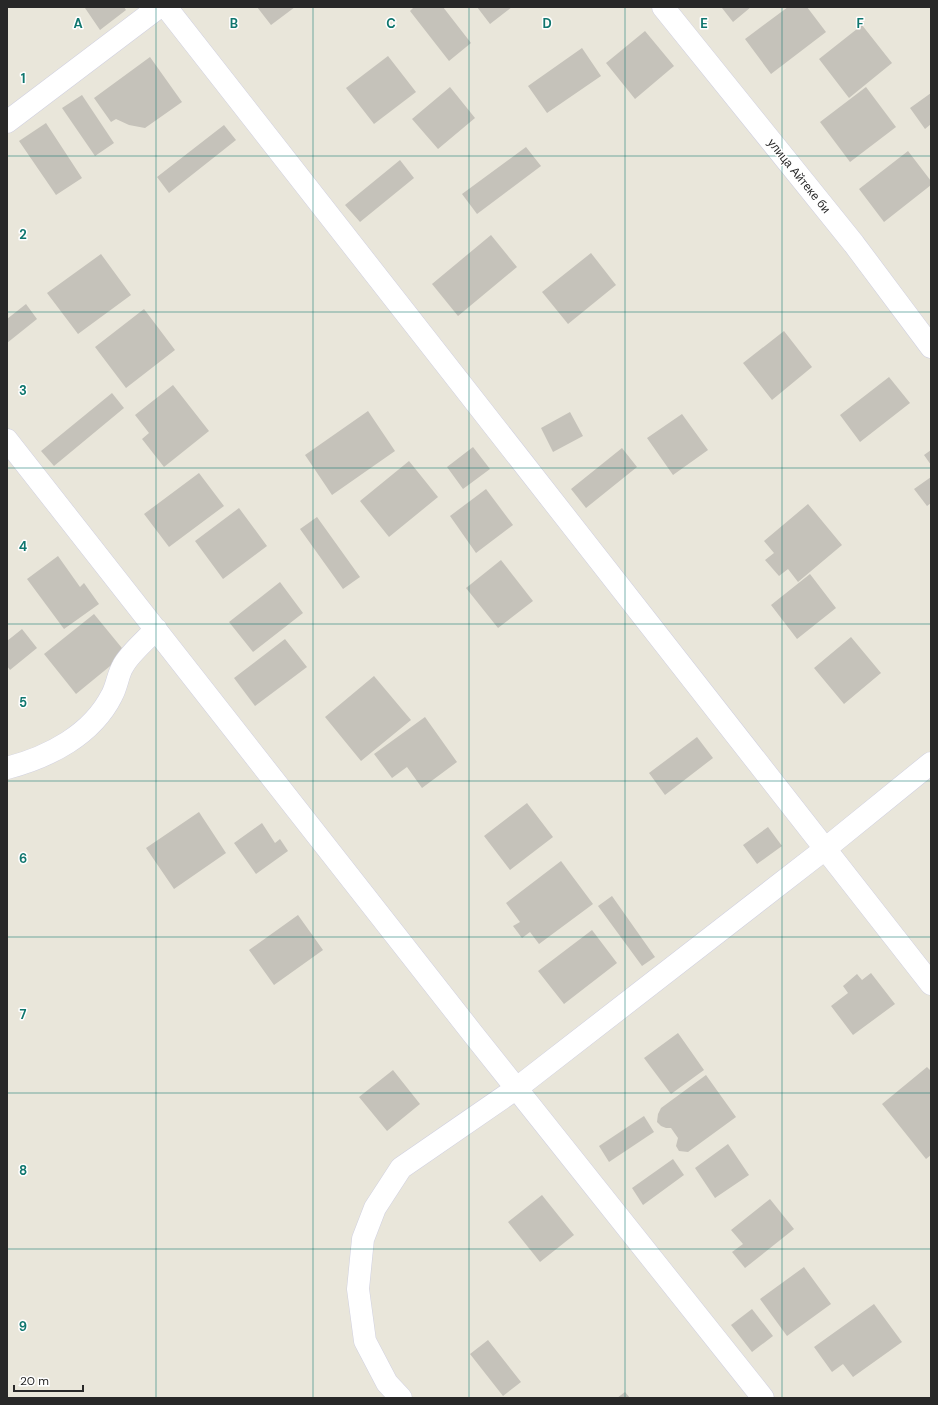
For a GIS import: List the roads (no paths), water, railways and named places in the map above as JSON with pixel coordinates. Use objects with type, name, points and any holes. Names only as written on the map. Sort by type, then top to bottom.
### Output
[{"type":"street","points":[[7,122],[159,7]]},
{"type":"street","points":[[166,7],[931,984]]},
{"type":"street","name":"улица Айтеке би","points":[[663,7],[854,244],[931,347]]},
{"type":"street","points":[[7,440],[473,1034],[764,1398]]},
{"type":"street","points":[[7,768],[25,764],[53,751],[79,736],[101,713],[113,694],[123,665],[156,629]]},
{"type":"street","points":[[401,1398],[387,1384],[365,1341],[358,1289],[363,1238],[375,1208],[401,1168],[517,1088],[825,849],[931,763]]}]
